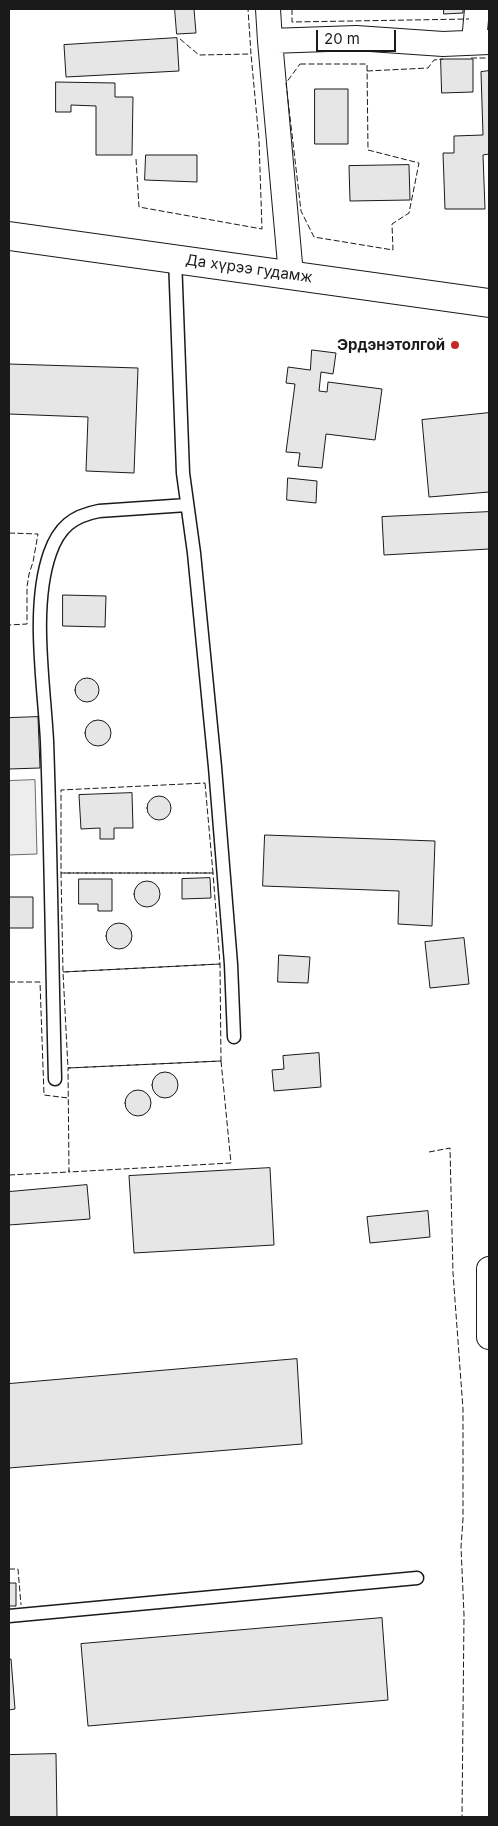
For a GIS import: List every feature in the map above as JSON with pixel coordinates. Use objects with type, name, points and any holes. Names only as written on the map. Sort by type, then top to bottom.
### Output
[{"type":"main road","name":"Да хүрээ гудамж","points":[[9,236],[489,303]]},
{"type":"street","points":[[268,9],[291,275]]},
{"type":"street","points":[[270,42],[356,38],[443,44],[482,42],[477,9]]},
{"type":"street","points":[[489,1268],[489,1336]]},
{"type":"lane","points":[[175,258],[183,473],[195,562],[215,768],[231,964],[234,1037]]},
{"type":"lane","points":[[55,1078],[46,740],[40,636],[42,591],[46,570],[50,553],[64,528],[85,514],[99,511],[187,505]]},
{"type":"lane","points":[[9,1616],[417,1578]]},
{"type":"shaded area","points":[[35,780],[37,854],[9,855],[9,781]]},
{"type":"building","points":[[175,9],[194,9],[196,33],[177,34]]},
{"type":"building","points":[[444,9],[463,9],[463,13],[444,14]]},
{"type":"building","points":[[177,38],[179,71],[66,77],[64,45]]},
{"type":"building","points":[[441,59],[473,59],[473,92],[442,93]]},
{"type":"building","points":[[489,71],[489,154],[483,155],[485,209],[445,209],[443,153],[454,153],[454,136],[483,135],[481,72]]},
{"type":"building","points":[[56,82],[115,83],[115,97],[133,97],[132,155],[96,155],[96,106],[71,105],[71,112],[56,112]]},
{"type":"building","points":[[315,89],[348,89],[348,144],[315,144]]},
{"type":"building","points":[[146,155],[197,155],[197,182],[145,180]]},
{"type":"building","points":[[409,165],[410,200],[350,201],[349,166]]},
{"type":"building","points":[[312,350],[336,353],[333,374],[321,372],[319,391],[327,392],[328,382],[382,389],[375,440],[326,434],[322,468],[298,466],[300,453],[286,452],[295,384],[286,383],[288,367],[310,370]]},
{"type":"building","points":[[9,364],[138,368],[134,473],[86,471],[88,417],[9,414]]},
{"type":"building","points":[[489,413],[489,492],[429,497],[422,420]]},
{"type":"building","points":[[288,478],[317,481],[316,503],[287,500]]},
{"type":"building","points":[[489,512],[489,549],[384,555],[382,517]]},
{"type":"building","points":[[63,595],[106,596],[105,627],[63,626]]},
{"type":"building","points":[[87,678],[92,679],[98,685],[98,695],[92,701],[87,702],[82,701],[76,695],[75,690],[76,685],[82,679]]},
{"type":"building","points":[[38,717],[40,768],[9,769],[9,718]]},
{"type":"building","points":[[98,720],[107,724],[111,733],[107,742],[98,746],[89,742],[85,733],[89,724]]},
{"type":"building","points":[[132,793],[133,828],[114,828],[114,839],[100,839],[100,828],[81,829],[79,795]]},
{"type":"building","points":[[159,796],[164,797],[170,803],[170,813],[164,819],[159,820],[154,819],[148,813],[147,808],[148,803],[154,797]]},
{"type":"building","points":[[265,835],[435,841],[432,926],[398,924],[399,891],[263,886]]},
{"type":"building","points":[[210,878],[211,898],[182,899],[182,879]]},
{"type":"building","points":[[79,879],[112,879],[112,911],[98,911],[98,904],[79,904]]},
{"type":"building","points":[[147,881],[156,885],[160,894],[156,903],[147,907],[138,903],[134,894],[138,885]]},
{"type":"building","points":[[9,897],[33,897],[33,928],[9,928]]},
{"type":"building","points":[[119,923],[128,927],[132,936],[128,945],[119,949],[110,945],[106,936],[110,927]]},
{"type":"building","points":[[464,938],[469,984],[430,988],[425,942]]},
{"type":"building","points":[[279,955],[310,957],[308,983],[278,982]]},
{"type":"building","points":[[319,1053],[321,1087],[274,1091],[272,1070],[284,1069],[283,1056]]},
{"type":"building","points":[[165,1072],[174,1076],[178,1085],[174,1094],[165,1098],[156,1094],[152,1085],[156,1076]]},
{"type":"building","points":[[138,1090],[147,1094],[151,1103],[147,1112],[138,1116],[129,1112],[125,1103],[129,1094]]},
{"type":"building","points":[[270,1168],[274,1245],[134,1253],[129,1176]]},
{"type":"building","points":[[87,1185],[90,1219],[9,1225],[9,1192]]},
{"type":"building","points":[[428,1211],[430,1237],[370,1243],[367,1217]]},
{"type":"building","points":[[297,1359],[302,1444],[9,1468],[9,1384]]},
{"type":"building","points":[[9,1583],[16,1583],[16,1606],[9,1606]]},
{"type":"building","points":[[382,1618],[388,1700],[88,1726],[81,1644]]},
{"type":"building","points":[[9,1659],[11,1659],[15,1709],[9,1710]]},
{"type":"building","points":[[56,1754],[57,1817],[9,1817],[9,1755]]},
{"type":"fence","points":[[180,39],[199,55],[251,54],[248,9]]},
{"type":"fence","points":[[292,9],[292,22],[469,19]]},
{"type":"fence","points":[[136,159],[139,207],[262,229],[259,140],[251,54]]},
{"type":"fence","points":[[471,58],[489,58]]},
{"type":"fence","points":[[367,71],[428,68],[434,60],[443,59]]},
{"type":"fence","points":[[300,64],[367,64],[368,150],[419,163],[409,213],[392,224],[393,250],[314,237],[301,211],[286,83],[300,64]]},
{"type":"fence","points":[[9,533],[38,534],[27,587],[27,624],[9,625]]},
{"type":"fence","points":[[205,783],[213,873],[61,873],[61,790],[205,783]]},
{"type":"fence","points":[[63,972],[220,964],[213,873],[61,873],[63,972],[68,1068],[221,1061],[220,964],[63,972]]},
{"type":"fence","points":[[9,982],[40,982],[44,1095],[68,1098]]},
{"type":"fence","points":[[221,1061],[231,1163],[69,1172],[68,1068],[221,1061]]},
{"type":"fence","points":[[429,1152],[450,1148],[453,1273],[463,1409],[463,1519],[461,1547],[464,1615],[462,1817]]},
{"type":"fence","points":[[9,1175],[69,1172],[69,1170]]},
{"type":"fence","points":[[9,1569],[18,1569],[21,1605]]},
{"type":"place","name":"Эрдэнэтолгой","points":[[455,345]]}]
